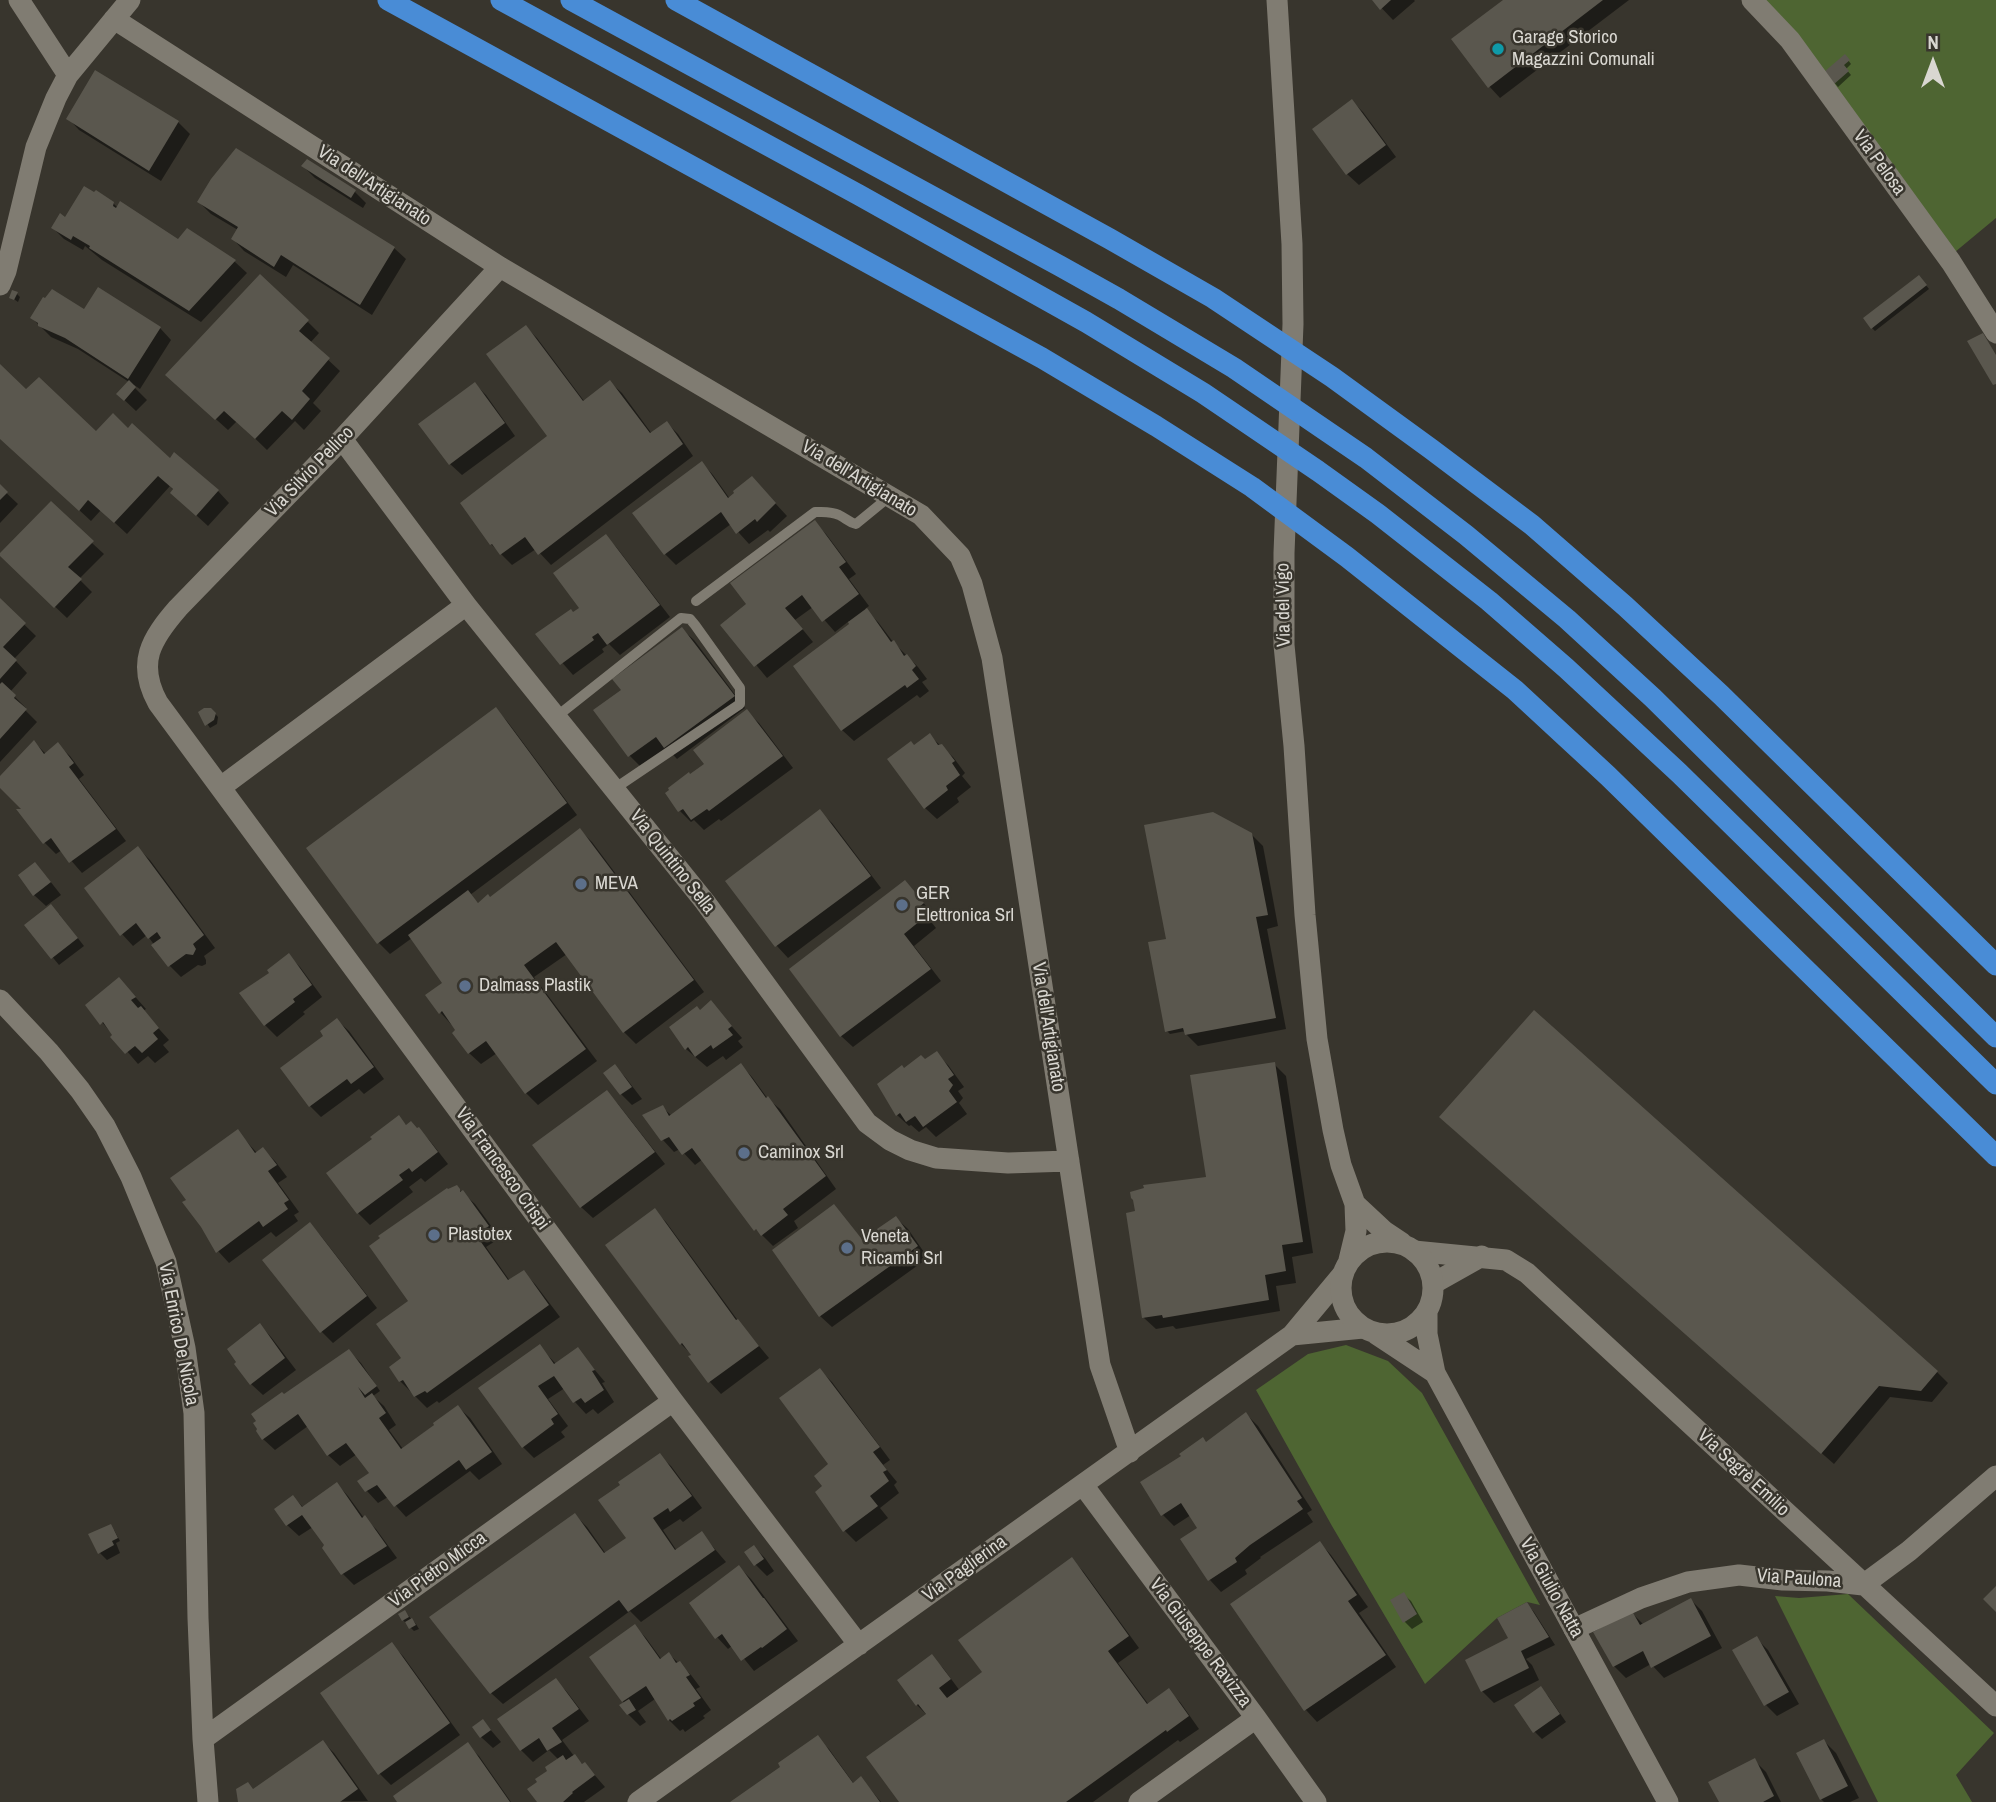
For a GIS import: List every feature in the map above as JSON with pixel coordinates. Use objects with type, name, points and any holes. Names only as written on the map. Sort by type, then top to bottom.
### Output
[{"type":"highway","points":[[388,0],[1042,358],[1252,487],[1347,557],[1515,690],[1637,804],[1996,1156]]},
{"type":"highway","points":[[501,0],[1086,321],[1213,400],[1378,514],[1489,601],[1566,668],[1679,773],[1996,1084]]},
{"type":"highway","points":[[571,0],[1119,299],[1234,368],[1400,483],[1514,573],[1653,698],[1996,1037]]},
{"type":"highway","points":[[676,0],[1213,298],[1332,377],[1431,449],[1532,525],[1625,606],[1721,695],[1996,965]]},
{"type":"street","points":[[19,0],[68,75]]},
{"type":"street","points":[[0,285],[6,271],[36,147],[56,98],[68,75],[130,0]]},
{"type":"street","name":"Via del Vigo","points":[[1278,0],[1292,244],[1293,324],[1284,553],[1284,645],[1317,1039],[1341,1165],[1355,1204],[1356,1231],[1345,1267]]},
{"type":"street","name":"Via Pelosa","points":[[1752,0],[1790,40],[1951,262],[1996,333]]},
{"type":"street","name":"Via dell'Artigianato","points":[[114,19],[500,267],[920,515],[960,556],[972,584],[992,658],[1100,1365],[1130,1452]]},
{"type":"street","name":"Via Silvio Pellico","points":[[150,688],[148,662],[151,648],[161,628],[342,439],[500,267]]},
{"type":"street","name":"Via Quintino Sella","points":[[342,439],[466,605],[705,902],[867,1123],[890,1140],[936,1158],[1008,1163],[1069,1161]]},
{"type":"street","points":[[221,787],[466,605]]},
{"type":"street","name":"Via Francesco Crispi","points":[[150,688],[158,703],[673,1401],[859,1645]]},
{"type":"street","name":"Via Enrico De Nicola","points":[[0,1000],[49,1052],[105,1126],[131,1177],[166,1262],[185,1348],[194,1413],[198,1618],[208,1802]]},
{"type":"street","name":"Via del Vigo","points":[[1355,1204],[1384,1231],[1411,1248]]},
{"type":"street","points":[[1292,1335],[1370,1331],[1391,1334],[1406,1331],[1418,1323],[1433,1298],[1434,1283],[1430,1269],[1411,1248],[1392,1241],[1376,1242],[1361,1249],[1345,1267],[1340,1290],[1344,1306],[1351,1319],[1370,1331]]},
{"type":"street","name":"Via Segrè Emilio","points":[[1411,1248],[1506,1260],[1528,1273],[1996,1706]]},
{"type":"street","points":[[1434,1283],[1482,1256]]},
{"type":"street","name":"Via Paglierina","points":[[638,1802],[1292,1335],[1345,1267]]},
{"type":"street","name":"Via Giulio Natta","points":[[1427,1311],[1427,1334],[1435,1373],[1668,1802]]},
{"type":"street","name":"Via Giulio Natta","points":[[1370,1331],[1435,1373]]},
{"type":"street","name":"Via Pietro Micca","points":[[203,1739],[673,1401]]},
{"type":"street","name":"Via Paulona","points":[[1574,1629],[1641,1598],[1689,1582],[1740,1575],[1863,1585],[1909,1551],[1996,1476]]},
{"type":"street","name":"Via Giuseppe Ravizza","points":[[1083,1485],[1316,1802]]},
{"type":"street","points":[[1139,1802],[1256,1718]]},
{"type":"lane","points":[[696,601],[815,512],[837,514],[849,523],[856,524],[890,496]]},
{"type":"lane","points":[[556,717],[681,618],[690,619],[695,625],[740,688],[740,704],[614,789]]},
{"type":"green space","points":[[1762,0],[1996,0],[1996,218],[1955,252]]},
{"type":"green space","points":[[1346,1345],[1388,1361],[1422,1393],[1540,1605],[1527,1602],[1497,1618],[1425,1684],[1256,1390],[1308,1354]]},
{"type":"green space","points":[[1848,1594],[1994,1733],[1956,1775],[1972,1802],[1878,1802],[1775,1596],[1799,1598]]},
{"type":"building","points":[[1372,0],[1391,0],[1380,10]]},
{"type":"building","points":[[1503,0],[1603,0],[1488,88],[1451,39]]},
{"type":"building","points":[[1845,54],[1850,60],[1844,65],[1849,71],[1833,85],[1824,72]]},
{"type":"building","points":[[95,70],[179,121],[149,171],[66,119]]},
{"type":"building","points":[[1352,99],[1386,145],[1346,175],[1312,129]]},
{"type":"building","points":[[236,148],[395,247],[360,305],[281,255],[274,267],[231,239],[238,227],[197,202],[211,179]]},
{"type":"building","points":[[307,159],[356,190],[351,198],[301,166]]},
{"type":"building","points":[[84,186],[94,192],[96,190],[114,202],[113,206],[116,208],[120,201],[178,239],[187,228],[236,260],[189,311],[89,248],[90,246],[73,236],[71,240],[51,228],[60,213],[65,217]]},
{"type":"building","points":[[260,274],[309,320],[299,331],[330,358],[302,391],[310,399],[292,420],[282,411],[255,439],[224,411],[215,420],[165,375]]},
{"type":"building","points":[[1919,275],[1927,285],[1871,329],[1863,318]]},
{"type":"building","points":[[98,287],[161,327],[128,379],[65,338],[38,326],[38,323],[30,318],[43,297],[52,289],[84,309]]},
{"type":"building","points":[[12,290],[18,292],[14,300],[9,298]]},
{"type":"building","points":[[526,325],[583,401],[610,380],[650,433],[667,421],[683,444],[538,555],[525,537],[500,555],[460,503],[547,436],[486,354]]},
{"type":"building","points":[[1983,333],[1996,355],[1996,384],[1993,385],[1967,341]]},
{"type":"building","points":[[0,364],[26,389],[39,377],[96,431],[113,413],[128,428],[132,423],[170,458],[174,452],[219,490],[196,516],[170,493],[173,489],[158,476],[114,523],[88,500],[79,511],[0,439]]},
{"type":"building","points":[[129,380],[136,387],[124,401],[116,394]]},
{"type":"building","points":[[475,382],[505,423],[449,465],[418,424]]},
{"type":"building","points":[[702,461],[728,498],[752,476],[776,503],[757,522],[755,519],[736,534],[721,512],[664,555],[632,513]]},
{"type":"building","points":[[0,484],[8,492],[0,500]]},
{"type":"building","points":[[51,501],[94,541],[68,567],[82,579],[54,608],[0,556]]},
{"type":"building","points":[[815,520],[846,562],[839,567],[859,594],[822,622],[802,595],[785,608],[803,629],[754,667],[720,625],[746,604],[730,583]]},
{"type":"building","points":[[606,534],[660,605],[607,645],[598,633],[592,637],[594,640],[560,665],[535,634],[571,609],[573,612],[579,608],[553,573]]},
{"type":"building","points":[[0,598],[26,623],[3,647],[17,660],[0,679]]},
{"type":"building","points":[[867,608],[891,642],[894,640],[904,656],[907,654],[916,666],[912,670],[919,679],[907,688],[905,685],[841,731],[793,666]]},
{"type":"building","points":[[682,627],[735,696],[664,748],[656,737],[628,757],[593,710],[621,690],[612,679]]},
{"type":"building","points":[[2,682],[27,709],[0,739],[0,684]]},
{"type":"building","points":[[496,707],[567,803],[377,944],[306,848]]},
{"type":"building","points":[[211,708],[216,713],[214,720],[205,726],[198,712]]},
{"type":"building","points":[[747,709],[783,756],[709,811],[707,809],[691,820],[683,809],[678,812],[665,793],[689,772],[690,774],[704,764],[693,750]]},
{"type":"building","points":[[930,733],[955,761],[952,763],[960,775],[946,786],[948,790],[924,809],[887,759],[911,741],[914,745]]},
{"type":"building","points":[[34,740],[44,754],[58,742],[74,763],[69,767],[116,829],[69,863],[51,838],[43,844],[16,809],[21,809],[0,788],[0,776]]},
{"type":"building","points":[[820,809],[871,876],[775,947],[725,881]]},
{"type":"building","points":[[1213,812],[1252,833],[1268,915],[1256,917],[1276,1018],[1185,1035],[1183,1028],[1165,1032],[1148,942],[1166,939],[1144,825]]},
{"type":"building","points":[[580,828],[694,980],[623,1033],[556,942],[524,965],[586,1049],[525,1094],[486,1041],[468,1054],[452,1033],[455,1030],[442,1011],[439,1014],[425,995],[442,983],[408,935],[468,890],[478,903],[488,894],[490,897]]},
{"type":"building","points":[[138,846],[204,935],[193,944],[196,949],[193,955],[186,954],[168,967],[151,945],[161,938],[157,932],[148,939],[136,923],[120,936],[84,888]]},
{"type":"building","points":[[35,862],[51,882],[33,896],[18,875]]},
{"type":"building","points":[[905,880],[924,903],[919,907],[926,916],[904,934],[931,969],[840,1037],[789,969]]},
{"type":"building","points":[[51,904],[78,938],[51,959],[24,925]]},
{"type":"building","points":[[289,953],[312,985],[264,1026],[239,993],[269,973],[267,970]]},
{"type":"building","points":[[119,977],[136,997],[131,1000],[138,1008],[141,1006],[159,1028],[153,1033],[158,1039],[142,1053],[135,1046],[125,1054],[110,1037],[112,1035],[103,1022],[100,1025],[85,1005]]},
{"type":"building","points":[[711,1000],[732,1026],[728,1029],[733,1035],[713,1049],[711,1045],[695,1057],[688,1047],[685,1050],[669,1027],[697,1006],[700,1010]]},
{"type":"building","points":[[1534,1010],[1938,1371],[1921,1391],[1879,1386],[1821,1454],[1439,1117]]},
{"type":"building","points":[[337,1018],[374,1067],[351,1084],[347,1079],[309,1107],[280,1068],[323,1036],[320,1031]]},
{"type":"building","points":[[937,1051],[954,1075],[948,1079],[953,1085],[949,1091],[957,1102],[923,1127],[915,1116],[906,1122],[900,1113],[896,1116],[877,1084],[902,1065],[904,1068],[921,1055],[925,1059]]},
{"type":"building","points":[[1275,1062],[1303,1242],[1282,1245],[1286,1271],[1265,1275],[1269,1300],[1163,1318],[1162,1315],[1142,1318],[1126,1213],[1135,1211],[1130,1192],[1144,1188],[1143,1185],[1206,1177],[1190,1075]]},
{"type":"building","points":[[741,1063],[826,1176],[783,1209],[788,1215],[761,1236],[756,1229],[754,1231],[692,1148],[682,1155],[669,1137],[661,1141],[642,1115],[663,1105],[669,1116]]},
{"type":"building","points":[[615,1064],[632,1087],[620,1095],[603,1073]]},
{"type":"building","points":[[607,1090],[655,1152],[580,1208],[532,1145]]},
{"type":"building","points":[[399,1115],[406,1125],[411,1121],[419,1127],[438,1152],[412,1172],[409,1168],[399,1175],[403,1180],[357,1214],[326,1173]]},
{"type":"building","points":[[238,1129],[255,1153],[263,1147],[277,1165],[268,1171],[289,1200],[284,1203],[288,1209],[263,1227],[259,1221],[216,1253],[182,1202],[186,1200],[170,1178]]},
{"type":"building","points":[[457,1185],[489,1226],[476,1235],[508,1280],[524,1270],[549,1305],[427,1393],[425,1391],[414,1397],[403,1380],[399,1382],[389,1367],[401,1358],[376,1324],[408,1301],[369,1246],[380,1238],[378,1236],[447,1188]]},
{"type":"building","points":[[834,1204],[865,1243],[879,1233],[877,1229],[896,1216],[918,1246],[819,1317],[772,1250]]},
{"type":"building","points":[[655,1208],[736,1320],[738,1319],[759,1346],[708,1383],[688,1356],[691,1355],[682,1343],[680,1345],[605,1245]]},
{"type":"building","points":[[310,1222],[367,1296],[320,1333],[262,1260]]},
{"type":"building","points":[[260,1323],[285,1358],[250,1385],[234,1364],[236,1362],[227,1349]]},
{"type":"building","points":[[540,1344],[554,1364],[578,1347],[595,1370],[592,1371],[604,1390],[585,1403],[581,1398],[573,1403],[554,1376],[538,1386],[558,1414],[551,1419],[554,1424],[522,1448],[478,1388]]},
{"type":"building","points":[[349,1349],[377,1386],[365,1395],[358,1387],[365,1398],[372,1393],[386,1413],[379,1418],[401,1449],[458,1405],[492,1452],[466,1470],[459,1460],[394,1507],[377,1485],[365,1492],[357,1481],[369,1473],[346,1443],[327,1456],[298,1414],[262,1440],[251,1414]]},
{"type":"building","points":[[820,1368],[880,1447],[873,1452],[887,1470],[883,1472],[889,1481],[870,1496],[878,1506],[843,1532],[815,1492],[822,1486],[814,1476],[828,1464],[779,1398]]},
{"type":"building","points":[[1246,1412],[1302,1498],[1297,1501],[1303,1509],[1250,1545],[1235,1558],[1237,1562],[1208,1581],[1180,1539],[1197,1528],[1181,1503],[1161,1516],[1140,1482],[1181,1456],[1179,1454],[1203,1437],[1206,1442]]},
{"type":"building","points":[[660,1453],[692,1496],[670,1512],[668,1508],[653,1518],[675,1550],[702,1531],[715,1550],[628,1612],[619,1600],[490,1694],[429,1617],[575,1513],[604,1553],[626,1538],[598,1500],[620,1485],[618,1482]]},
{"type":"building","points":[[337,1482],[362,1518],[365,1515],[387,1546],[341,1575],[302,1515],[286,1526],[274,1509],[293,1495],[302,1507]]},
{"type":"building","points":[[111,1524],[118,1538],[112,1541],[114,1545],[98,1554],[88,1534]]},
{"type":"building","points":[[1320,1541],[1357,1595],[1348,1601],[1386,1655],[1304,1711],[1230,1604]]},
{"type":"building","points":[[754,1545],[764,1559],[754,1566],[744,1552]]},
{"type":"building","points":[[1072,1557],[1129,1636],[1108,1651],[1147,1704],[1169,1688],[1189,1716],[1066,1802],[899,1802],[866,1757],[926,1714],[918,1704],[916,1706],[897,1680],[932,1654],[951,1679],[939,1688],[947,1698],[982,1672],[958,1640]]},
{"type":"building","points":[[739,1565],[787,1629],[741,1661],[722,1634],[715,1639],[689,1603]]},
{"type":"building","points":[[1996,1586],[1996,1612],[1983,1599]]},
{"type":"building","points":[[1404,1592],[1417,1614],[1403,1623],[1390,1600]]},
{"type":"building","points":[[1691,1598],[1711,1636],[1651,1668],[1643,1651],[1613,1667],[1593,1632],[1632,1611],[1640,1625]]},
{"type":"building","points":[[1527,1602],[1549,1637],[1521,1651],[1529,1668],[1481,1692],[1465,1660],[1508,1638],[1497,1618]]},
{"type":"building","points":[[405,1610],[409,1617],[402,1621],[398,1614]]},
{"type":"building","points":[[412,1618],[416,1625],[409,1629],[405,1622]]},
{"type":"building","points":[[635,1624],[660,1659],[669,1652],[676,1663],[680,1661],[690,1675],[686,1677],[701,1698],[693,1703],[695,1706],[672,1721],[668,1721],[646,1686],[622,1702],[589,1657]]},
{"type":"building","points":[[1757,1636],[1789,1692],[1764,1706],[1732,1650]]},
{"type":"building","points":[[392,1642],[450,1723],[378,1775],[320,1693]]},
{"type":"building","points":[[556,1678],[579,1709],[552,1728],[562,1742],[547,1751],[539,1738],[520,1751],[497,1719]]},
{"type":"building","points":[[1541,1686],[1560,1714],[1533,1733],[1514,1705]]},
{"type":"building","points":[[629,1699],[636,1710],[627,1715],[619,1705]]},
{"type":"building","points":[[483,1719],[491,1730],[480,1738],[472,1727]]},
{"type":"building","points":[[818,1735],[853,1783],[861,1776],[880,1802],[730,1802],[780,1767],[778,1763]]},
{"type":"building","points":[[1824,1739],[1848,1786],[1820,1800],[1796,1753]]},
{"type":"building","points":[[323,1740],[358,1789],[340,1802],[238,1802],[236,1789],[248,1782],[253,1789]]},
{"type":"building","points":[[468,1742],[510,1802],[397,1802],[393,1796]]},
{"type":"building","points":[[575,1754],[595,1775],[563,1802],[537,1802],[527,1789],[547,1771],[545,1767],[563,1755],[566,1760]]},
{"type":"building","points":[[1755,1758],[1774,1796],[1763,1802],[1719,1802],[1708,1782]]},
{"type":"place","name":"Garage Storico Magazzini Comunali","points":[[1498,49]]},
{"type":"place","name":"MEVA","points":[[581,884]]},
{"type":"place","name":"GER Elettronica Srl","points":[[902,905]]},
{"type":"place","name":"Dalmass Plastik","points":[[465,986]]},
{"type":"place","name":"Caminox Srl","points":[[744,1153]]},
{"type":"place","name":"Plastotex","points":[[434,1235]]},
{"type":"place","name":"Veneta Ricambi Srl","points":[[847,1248]]}]
